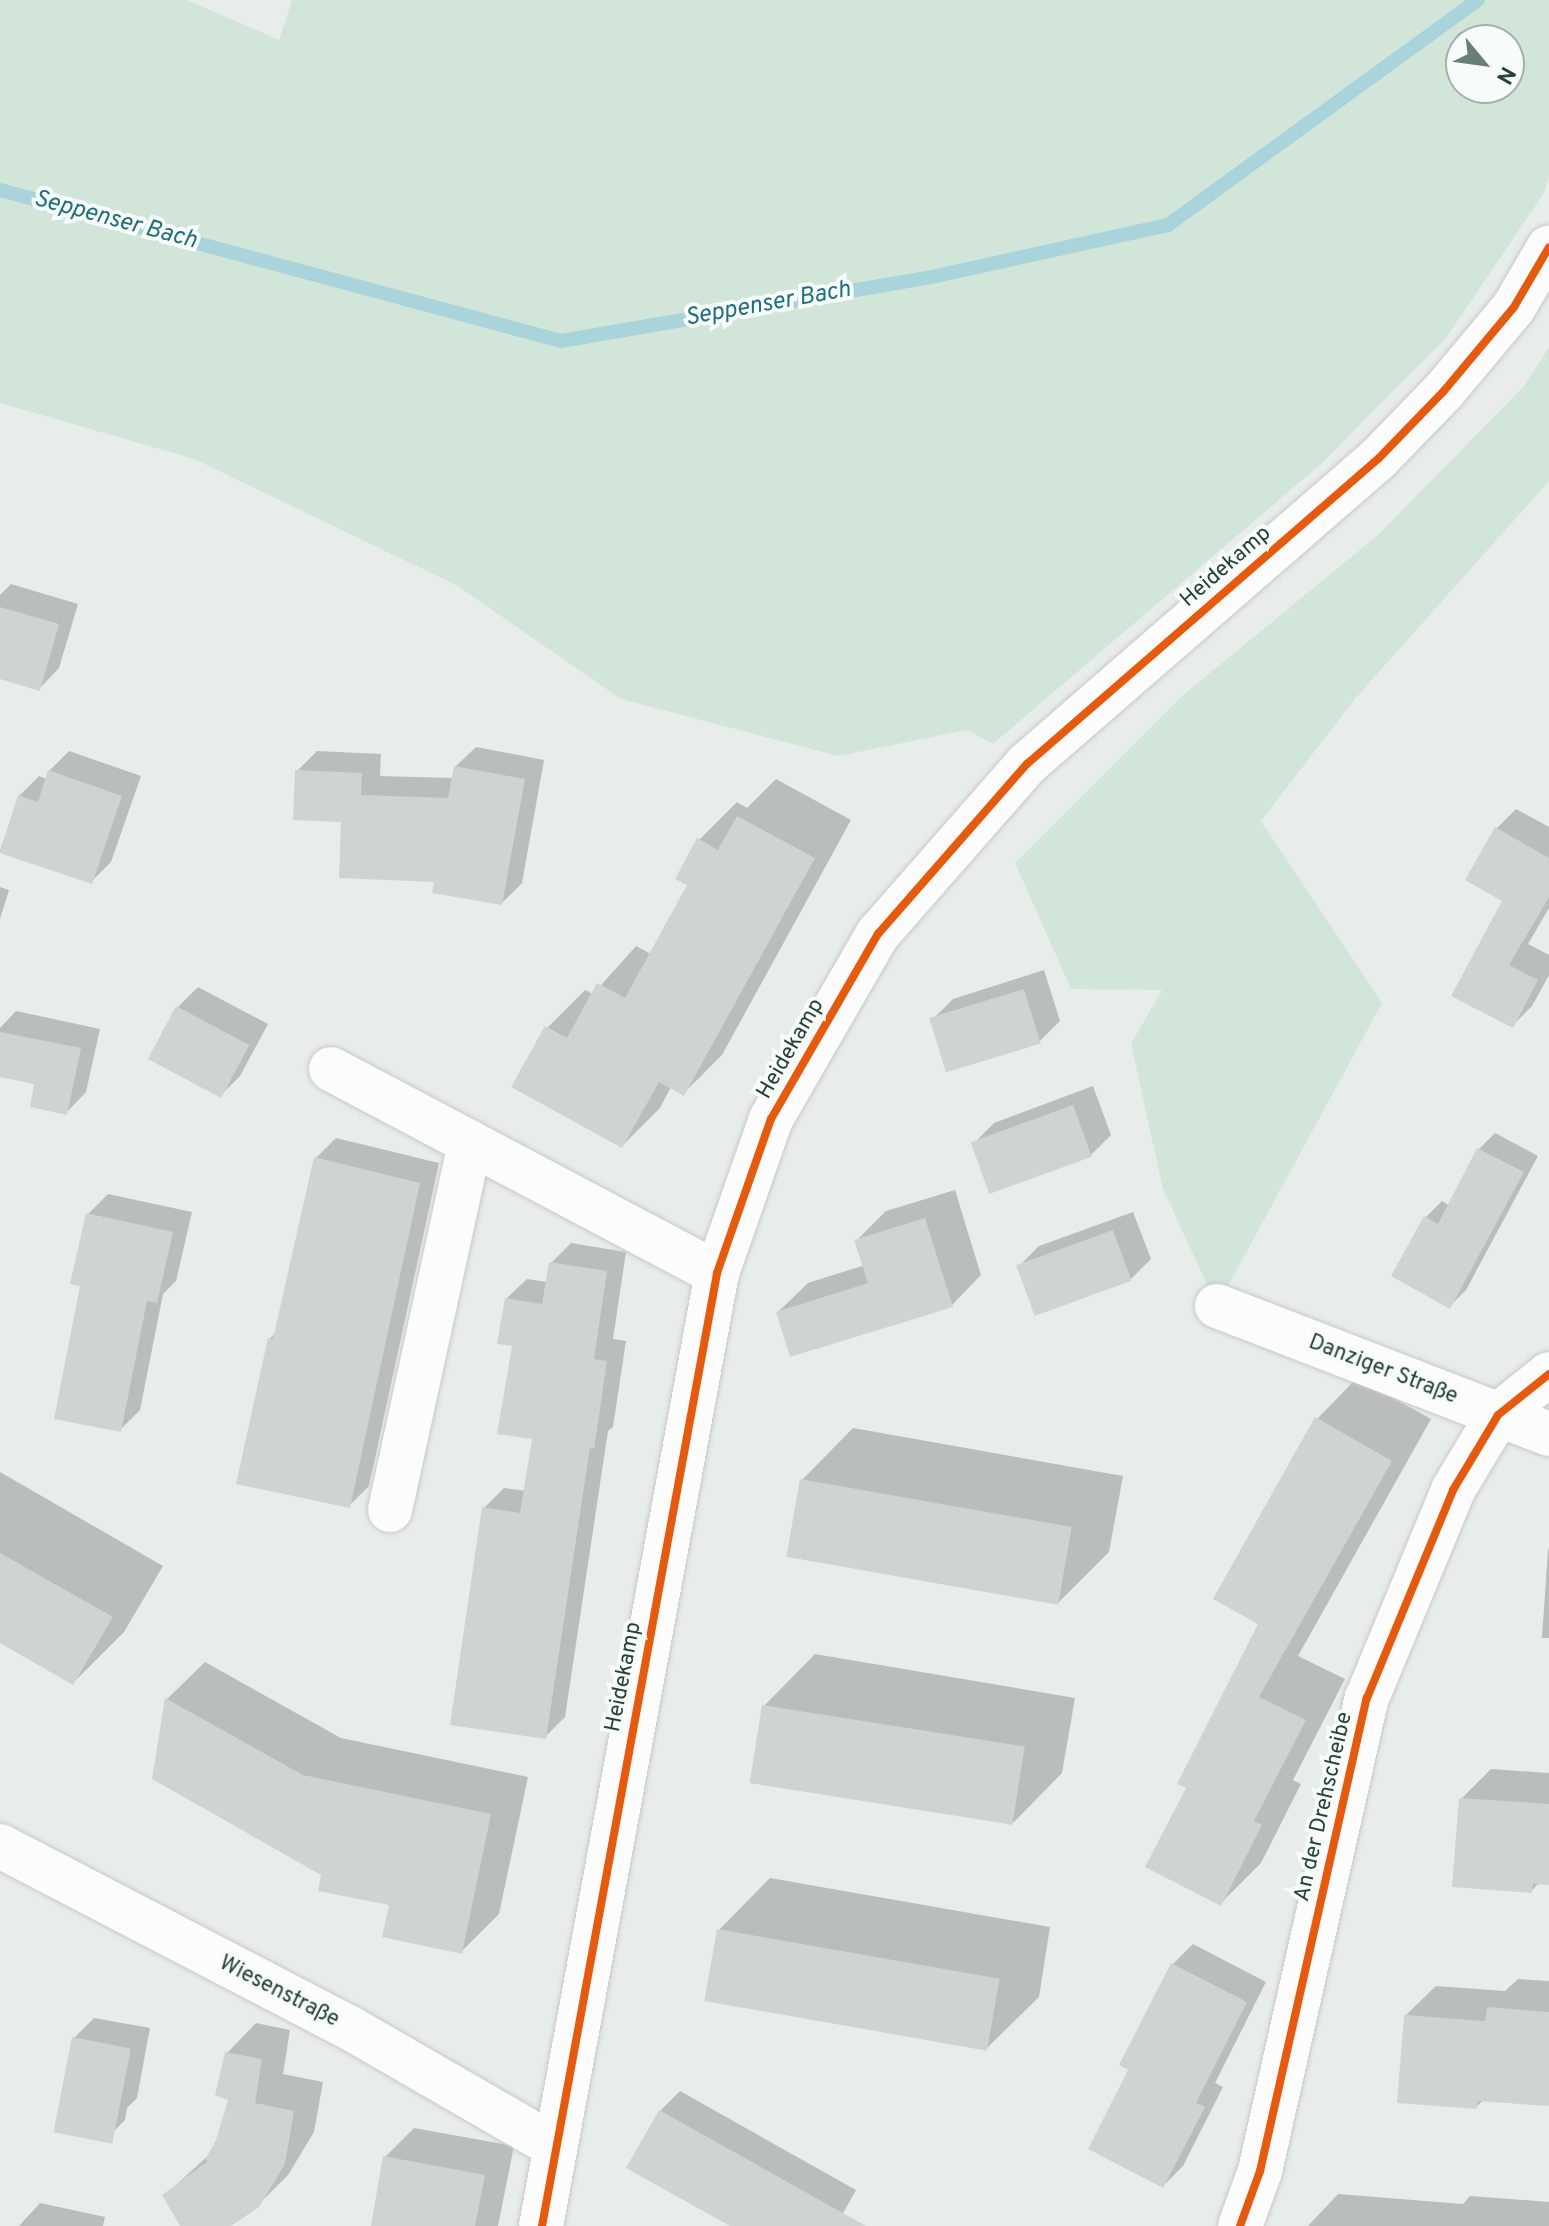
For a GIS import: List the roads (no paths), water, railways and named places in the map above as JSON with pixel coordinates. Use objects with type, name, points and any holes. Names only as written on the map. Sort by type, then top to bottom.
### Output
[{"type":"street","name":"Heidekamp","points":[[542,2226],[554,2146],[717,1273],[771,1119],[878,934],[1027,764],[1390,447],[1443,392],[1514,307],[1549,247]]},
{"type":"street","points":[[331,1069],[717,1273]]},
{"type":"street","points":[[390,1510],[470,1143]]},
{"type":"street","name":"Danziger Straße","points":[[1217,1306],[1549,1434]]},
{"type":"street","points":[[1498,1415],[1549,1374]]},
{"type":"street","name":"An der Drehscheibe","points":[[1240,2226],[1260,2171],[1367,1698],[1453,1490],[1498,1415]]},
{"type":"street","name":"Wiesenstraße","points":[[0,1846],[350,2028],[554,2146]]},
{"type":"waterway","name":"Seppenser Bach","points":[[0,190],[561,341],[936,276],[1168,225],[1478,0]]}]
